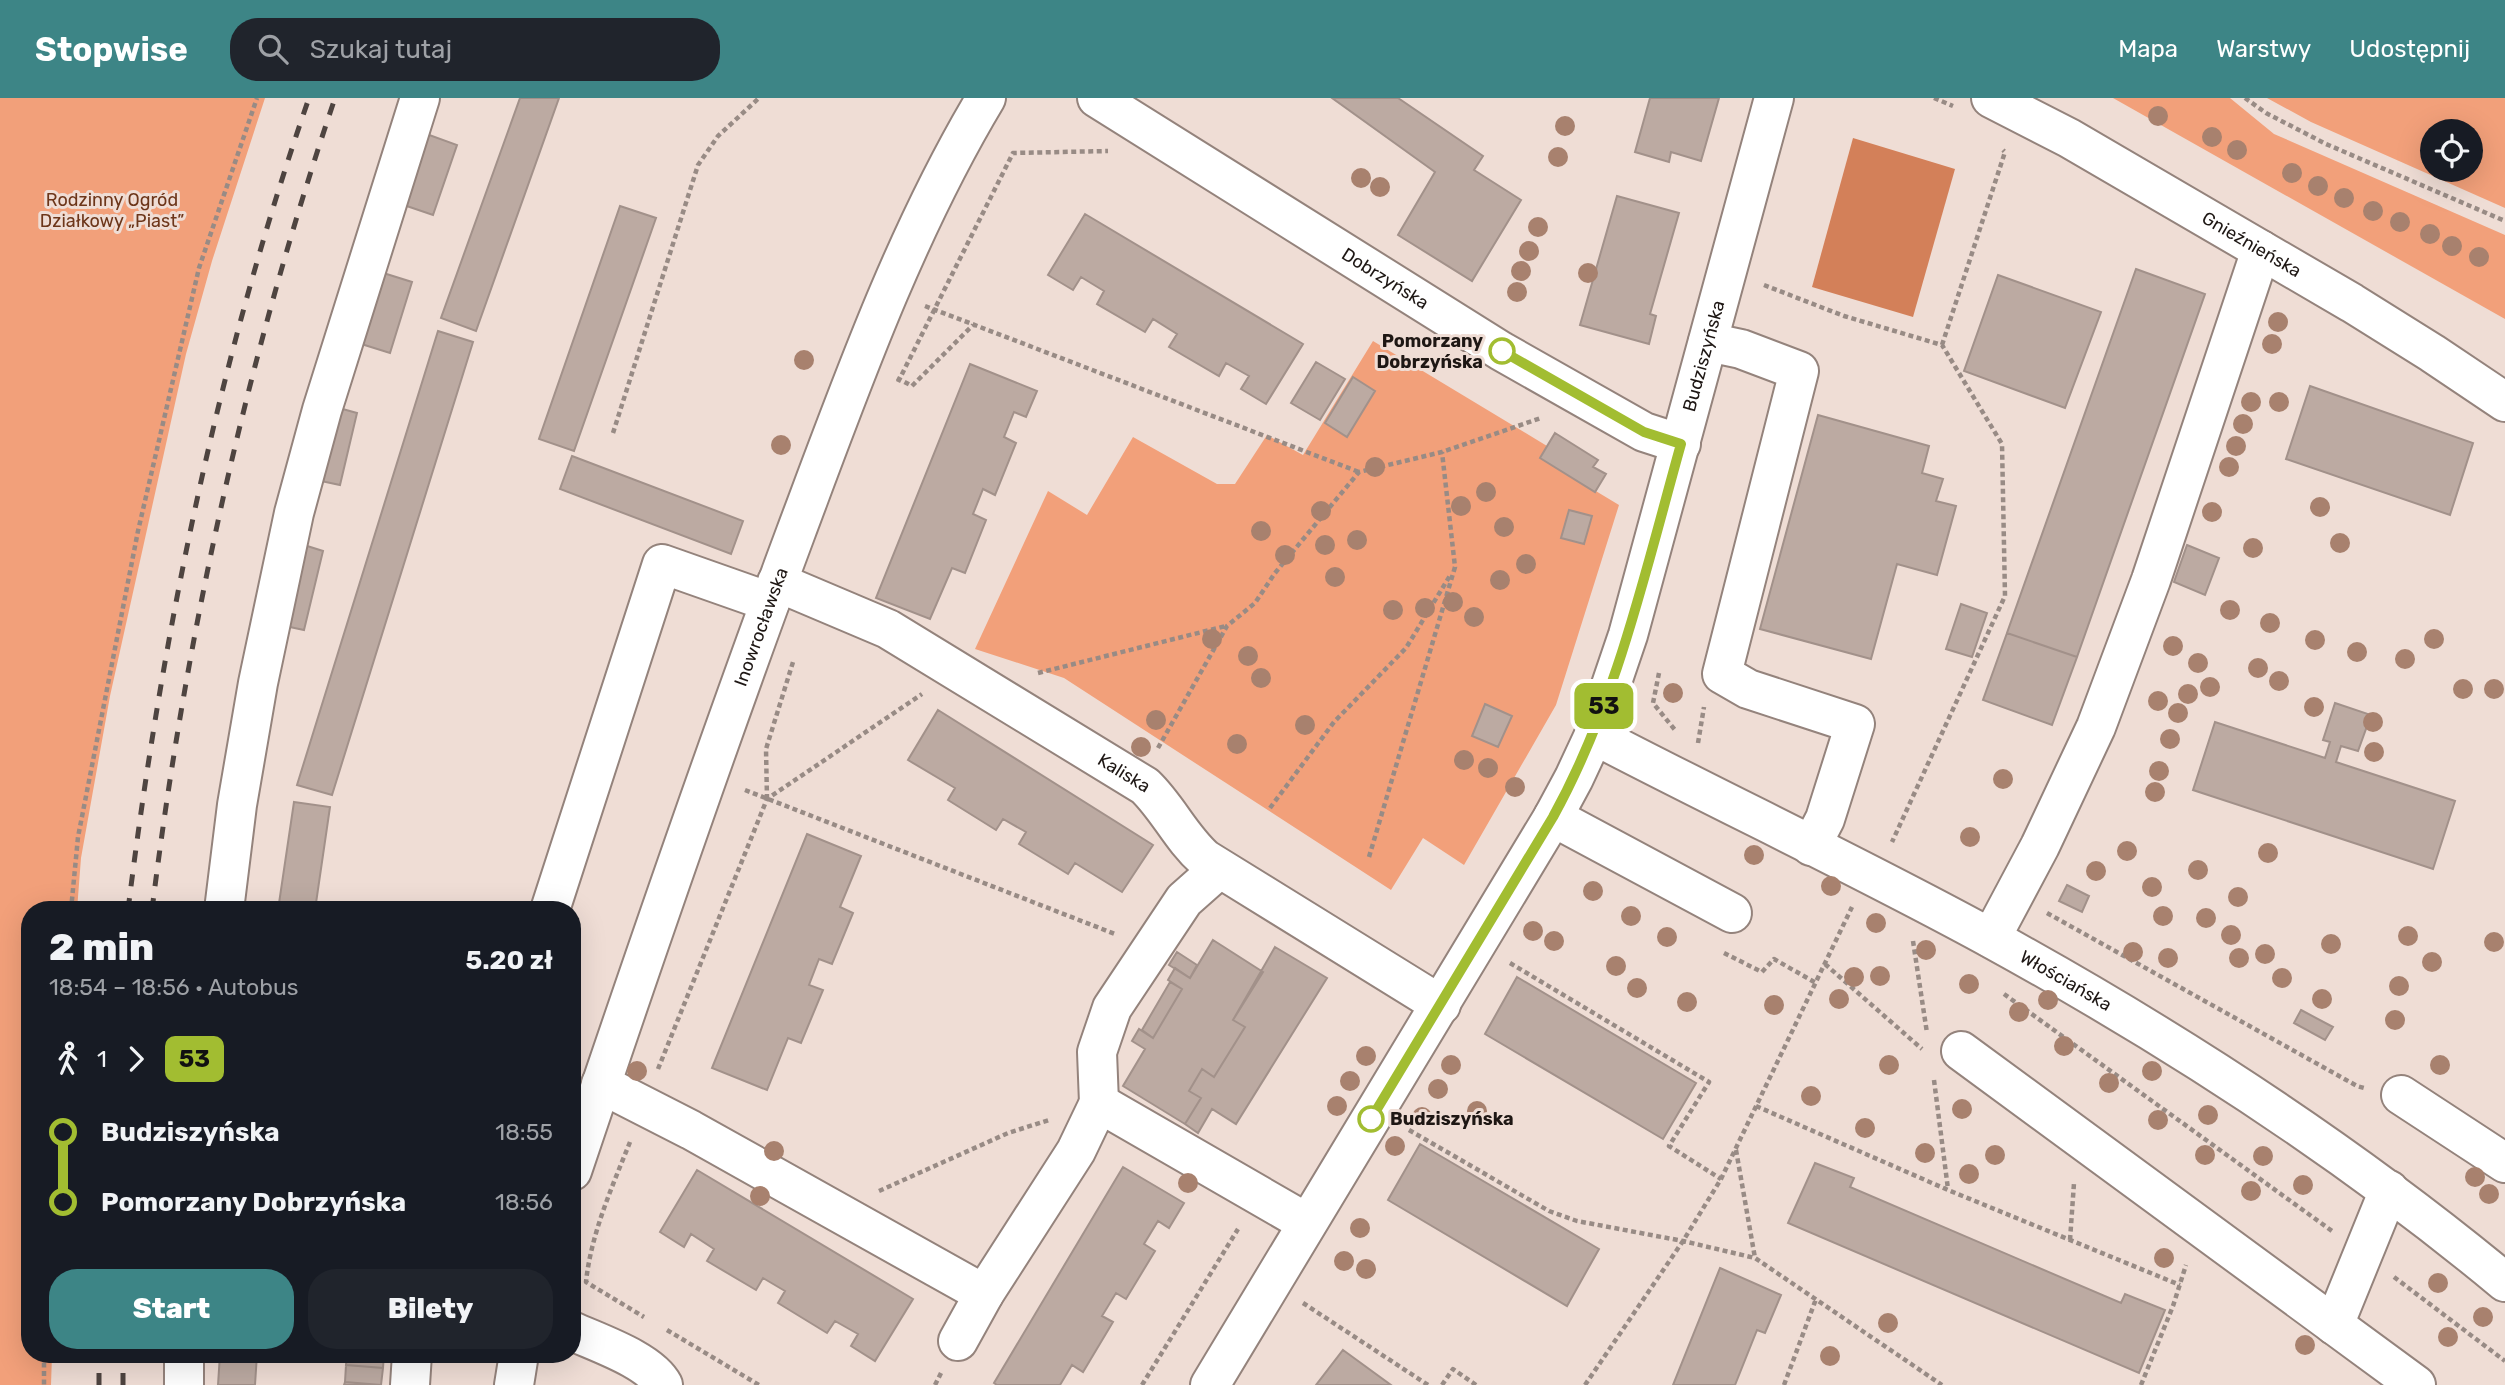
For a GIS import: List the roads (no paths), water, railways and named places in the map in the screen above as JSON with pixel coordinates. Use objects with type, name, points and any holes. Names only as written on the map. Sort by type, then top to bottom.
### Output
[{"type":"street","points":[[225,901],[239,792],[258,683],[294,513],[326,397],[419,98]]},
{"type":"street","name":"Inowrocławska","points":[[581,1144],[708,776],[862,359],[950,162],[986,98]]},
{"type":"street","name":"Dobrzyńska","points":[[1097,98],[1502,351],[1644,432],[1681,444]]},
{"type":"street","name":"Budziszyńska","points":[[1210,1385],[1553,817],[1594,734],[1628,635],[1774,98]]},
{"type":"street","name":"Gnieźnieńska","points":[[1973,103],[2069,138],[2432,352],[2505,402]]},
{"type":"street","points":[[1991,938],[2073,779],[2096,727],[2151,580],[2261,250]]},
{"type":"street","points":[[1708,342],[1741,349],[1799,371],[1722,674],[1748,689],[1855,723],[1825,819],[1811,846]]},
{"type":"street","name":"Kaliska","points":[[553,901],[662,564],[774,592],[888,629],[1139,782],[1154,795],[1194,849],[1219,869],[1441,1004]]},
{"type":"street","name":"Włościańska","points":[[1594,734],[1991,938],[2182,1049],[2389,1190],[2505,1282]]},
{"type":"street","points":[[1553,817],[1732,913]]},
{"type":"street","points":[[958,1341],[984,1294],[1076,1151],[1099,1103],[1097,1052],[1112,1008],[1184,900],[1219,869]]},
{"type":"street","points":[[1961,1051],[2416,1385]]},
{"type":"street","points":[[601,1084],[691,1129],[984,1294]]},
{"type":"street","points":[[2401,1095],[2505,1163]]},
{"type":"street","points":[[1099,1103],[1307,1223]]},
{"type":"street","points":[[2334,1325],[2389,1190]]},
{"type":"street","points":[[581,1335],[641,1363],[659,1377],[663,1385]]},
{"type":"street","points":[[184,1363],[184,1385]]},
{"type":"street","points":[[410,1385],[411,1363]]},
{"type":"street","points":[[514,1385],[518,1363]]},
{"type":"railway","points":[[129,901],[158,704],[197,499],[247,297],[309,98]]},
{"type":"railway","points":[[153,901],[182,704],[223,499],[274,297],[335,98]]},
{"type":"railway","points":[[99,1363],[99,1385]]},
{"type":"railway","points":[[123,1363],[123,1385]]},
{"type":"place","name":"Pomorzany Dobrzyńska","points":[[1502,351]]},
{"type":"place","name":"Budziszyńska","points":[[1371,1119]]},
{"type":"park label","name":"Rodzinny Ogród Działkowy „Piast”","points":[[112,210]]}]
